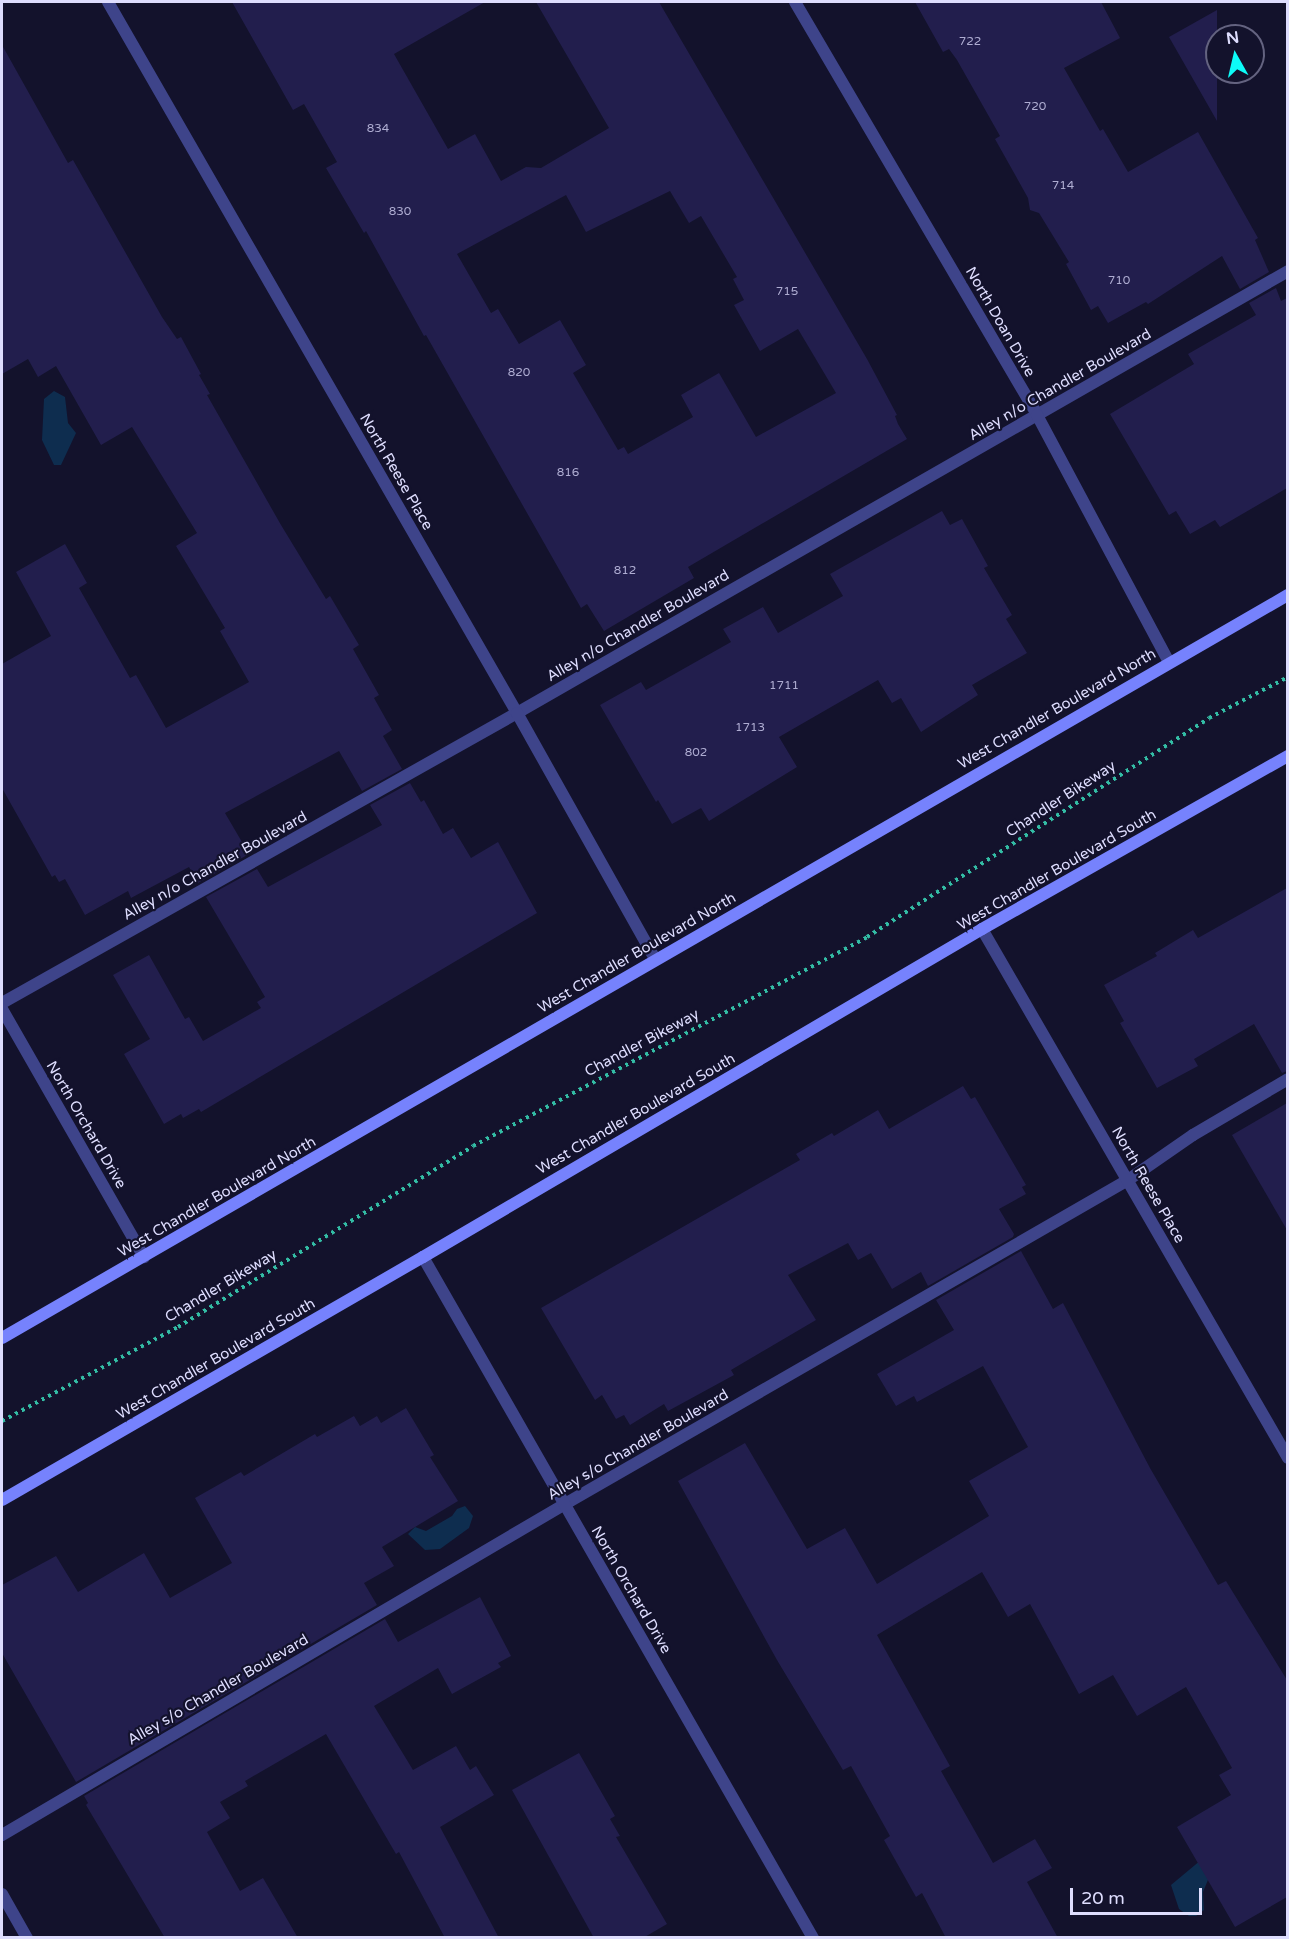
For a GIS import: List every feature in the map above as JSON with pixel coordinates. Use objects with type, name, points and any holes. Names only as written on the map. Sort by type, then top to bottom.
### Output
[{"type":"main road","name":"West Chandler Boulevard North","points":[[2,1338],[1287,595]]},
{"type":"main road","name":"West Chandler Boulevard South","points":[[2,1500],[423,1257],[982,929],[1287,756]]},
{"type":"street","name":"North Reese Place","points":[[108,2],[517,713],[655,959]]},
{"type":"street","name":"North Doan Drive","points":[[795,2],[1037,415],[1169,662]]},
{"type":"street","name":"Alley n/o Chandler Boulevard","points":[[2,1003],[517,713],[1287,271]]},
{"type":"street","name":"North Reese Place","points":[[982,929],[1287,1458]]},
{"type":"street","name":"North Orchard Drive","points":[[2,1009],[144,1257]]},
{"type":"street","name":"Alley s/o Chandler Boulevard","points":[[2,1835],[565,1504],[1128,1180],[1193,1135],[1287,1079]]},
{"type":"street","name":"North Orchard Drive","points":[[423,1257],[813,1938]]},
{"type":"street","points":[[2,1894],[27,1938]]},
{"type":"path","name":"Chandler Bikeway","points":[[2,1421],[177,1327],[473,1146],[867,937],[1209,718],[1287,677]]},
{"type":"water","points":[[54,391],[65,397],[68,423],[76,433],[61,465],[54,465],[42,440],[44,399]]},
{"type":"water","points":[[465,1506],[473,1516],[469,1528],[440,1549],[425,1550],[408,1534],[415,1527],[426,1531]]},
{"type":"water","points":[[1201,1860],[1212,1870],[1203,1892],[1204,1910],[1196,1916],[1189,1916],[1179,1909],[1171,1885]]},
{"type":"building","points":[[232,2],[485,2],[394,54],[448,149],[475,134],[501,181],[526,167],[541,168],[609,128],[536,2],[659,2],[867,359],[907,439],[688,567],[694,578],[604,631],[587,604],[581,608],[366,231],[364,233],[326,168],[337,162],[304,104],[293,110]],"holes":[[[670,191],[689,223],[701,216],[737,277],[733,279],[744,300],[734,305],[760,351],[798,329],[836,393],[756,437],[719,373],[681,395],[693,417],[628,454],[624,447],[618,450],[573,373],[586,365],[560,320],[519,344],[498,309],[491,313],[457,254],[566,195],[586,232]]]},
{"type":"building","points":[[915,2],[1101,2],[1120,38],[1064,68],[1100,131],[1103,129],[1128,172],[1198,132],[1258,238],[1255,240],[1269,272],[1240,289],[1222,256],[1148,304],[1146,302],[1108,323],[1098,306],[1091,310],[1066,264],[1069,262],[1039,213],[1030,210],[1028,198],[995,139],[1000,136],[957,60],[949,49],[943,52]]},
{"type":"building","points":[[1217,10],[1217,24],[1205,24],[1205,84],[1217,84],[1217,121],[1169,37]]},
{"type":"building","points":[[2,45],[68,163],[73,160],[162,317],[177,339],[181,337],[210,394],[207,395],[281,525],[326,599],[330,596],[359,645],[353,649],[379,695],[374,698],[392,730],[383,736],[402,769],[362,791],[339,751],[225,813],[249,854],[198,883],[189,867],[131,898],[128,891],[85,915],[65,879],[59,882],[55,875],[52,877],[2,788],[2,664],[51,636],[16,572],[65,544],[87,583],[79,588],[130,678],[136,675],[166,728],[249,682],[220,631],[225,628],[176,546],[197,533],[132,427],[101,445],[56,366],[38,377],[28,359],[2,374]]},
{"type":"building","points":[[1276,288],[1281,301],[1287,298],[1287,488],[1220,527],[1215,520],[1190,534],[1176,511],[1169,515],[1110,414],[1194,364],[1188,354],[1256,315],[1249,303]]},
{"type":"building","points":[[942,511],[950,525],[962,519],[988,566],[984,568],[1012,615],[1006,619],[1027,653],[972,685],[978,695],[921,732],[901,698],[892,703],[878,680],[779,737],[797,767],[709,821],[701,808],[672,824],[658,800],[656,802],[600,705],[641,682],[646,690],[731,642],[723,629],[763,607],[778,633],[843,596],[830,574]]},
{"type":"building","points":[[410,783],[421,802],[424,800],[443,834],[453,828],[471,858],[498,842],[537,913],[201,1112],[199,1109],[183,1118],[181,1114],[164,1124],[124,1054],[150,1039],[113,975],[149,955],[185,1019],[189,1017],[203,1041],[261,1008],[257,1002],[265,997],[206,897],[257,869],[268,887],[382,825],[370,805]]},
{"type":"building","points":[[1287,888],[1287,1071],[1282,1073],[1254,1024],[1194,1059],[1198,1066],[1157,1088],[1120,1023],[1124,1021],[1104,985],[1157,956],[1155,953],[1193,930],[1198,938]]},
{"type":"building","points":[[963,1086],[971,1099],[975,1097],[1026,1185],[1022,1187],[1026,1194],[999,1209],[1014,1234],[1013,1237],[928,1286],[921,1272],[892,1289],[871,1253],[858,1260],[848,1243],[788,1275],[816,1320],[731,1370],[734,1375],[668,1411],[664,1404],[630,1425],[624,1415],[616,1419],[602,1395],[595,1400],[541,1308],[800,1160],[796,1154],[832,1133],[834,1136],[878,1110],[889,1129]]},
{"type":"building","points":[[1287,1103],[1287,1230],[1232,1135]]},
{"type":"building","points":[[1021,1251],[1053,1309],[1063,1303],[1150,1468],[1218,1585],[1226,1581],[1287,1680],[1287,1897],[1235,1927],[1177,1827],[1231,1795],[1219,1775],[1232,1768],[1186,1687],[1137,1716],[1113,1675],[1079,1694],[1030,1604],[1008,1617],[982,1572],[877,1635],[950,1766],[941,1771],[993,1863],[1035,1839],[1052,1868],[1027,1882],[1058,1938],[946,1938],[922,1893],[916,1897],[884,1840],[890,1836],[851,1766],[843,1770],[777,1660],[678,1481],[745,1443],[807,1549],[845,1528],[877,1584],[989,1516],[969,1481],[1028,1447],[983,1366],[917,1402],[914,1396],[896,1406],[877,1374],[954,1330],[936,1300]]},
{"type":"building","points":[[406,1408],[434,1455],[430,1457],[458,1501],[382,1547],[394,1566],[364,1583],[377,1605],[76,1782],[2,1653],[2,1585],[56,1556],[78,1592],[144,1553],[170,1598],[232,1563],[195,1498],[241,1472],[244,1476],[315,1434],[317,1437],[354,1416],[360,1426],[377,1416],[381,1423]]},
{"type":"building","points":[[480,1597],[511,1656],[498,1663],[501,1667],[452,1694],[438,1668],[374,1706],[413,1770],[456,1746],[470,1770],[476,1766],[494,1795],[440,1827],[499,1938],[445,1938],[399,1852],[396,1854],[326,1734],[245,1781],[248,1786],[220,1802],[230,1818],[207,1832],[240,1891],[263,1878],[298,1938],[165,1938],[86,1805],[88,1803],[84,1796],[385,1619],[398,1642]]},
{"type":"building","points":[[579,1753],[615,1816],[610,1819],[620,1836],[616,1837],[667,1924],[643,1938],[594,1938],[512,1790]]}]
